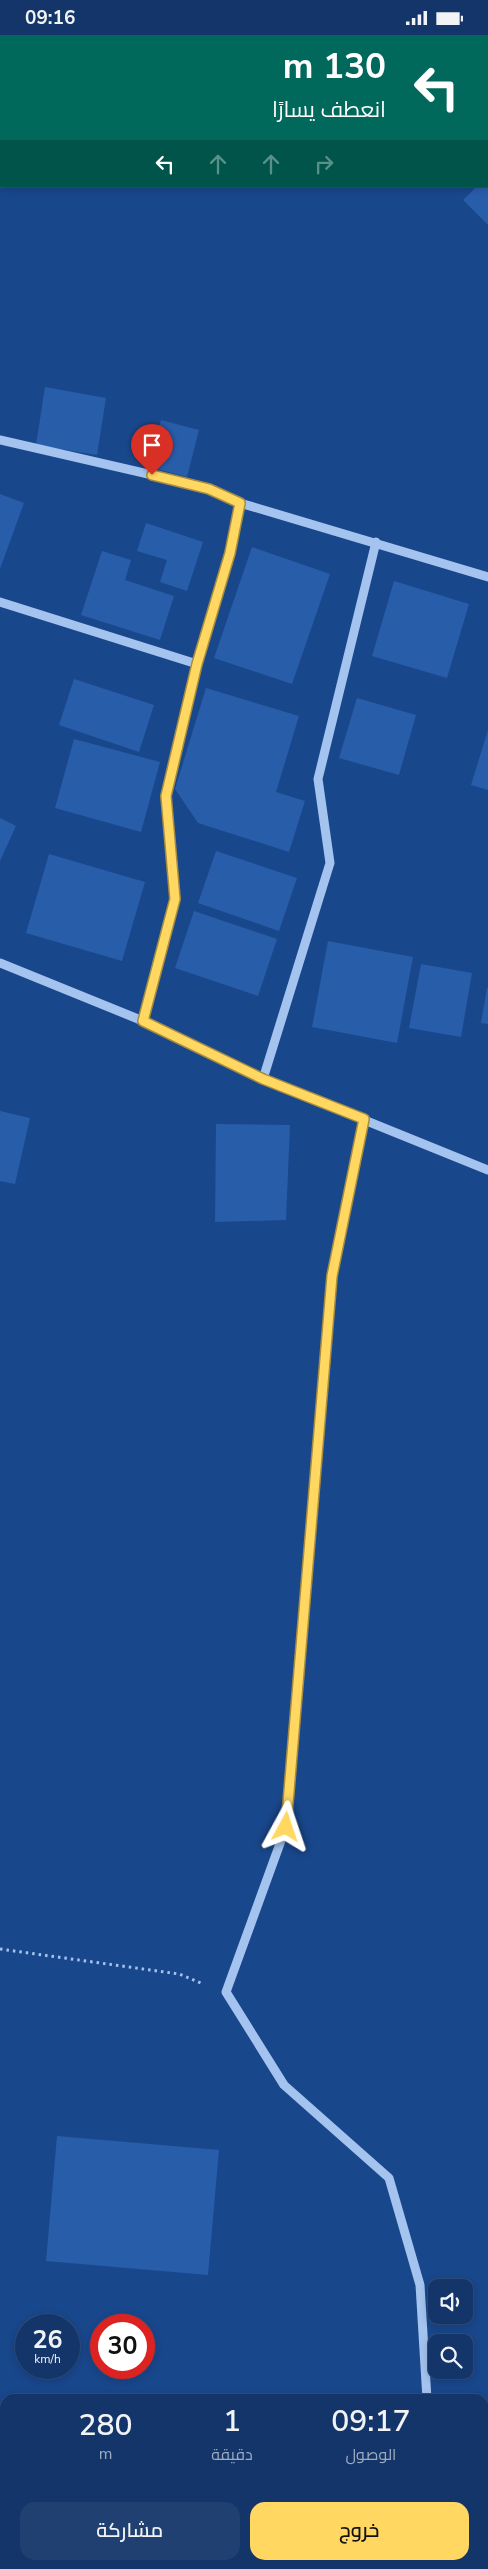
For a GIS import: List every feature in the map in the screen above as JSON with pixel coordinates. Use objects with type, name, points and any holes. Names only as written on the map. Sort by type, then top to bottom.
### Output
[{"type":"street","points":[[0,439],[209,489],[240,503],[376,542],[488,577]]},
{"type":"street","points":[[143,1021],[175,899],[166,796],[197,664],[230,553],[240,503]]},
{"type":"street","points":[[263,1079],[330,863],[318,779],[376,542]]},
{"type":"street","points":[[0,602],[197,664]]},
{"type":"street","points":[[0,963],[143,1021],[263,1079],[488,1170]]},
{"type":"street","points":[[364,1119],[332,1276],[286,1827],[226,1993],[284,2085],[389,2178],[420,2285],[427,2394]]},
{"type":"path","points":[[0,1949],[180,1974],[226,1993]]},
{"type":"building","points":[[476,187],[488,187],[488,225],[463,200]]},
{"type":"building","points":[[45,387],[106,398],[97,455],[36,445]]},
{"type":"building","points":[[161,420],[199,430],[187,477],[149,467]]},
{"type":"building","points":[[0,494],[24,503],[0,569]]},
{"type":"building","points":[[146,523],[203,542],[187,591],[160,582],[167,560],[137,551]]},
{"type":"building","points":[[252,547],[330,574],[292,684],[214,658]]},
{"type":"building","points":[[102,551],[131,560],[125,580],[174,596],[160,640],[81,615]]},
{"type":"building","points":[[394,581],[469,604],[447,678],[372,656]]},
{"type":"building","points":[[74,679],[154,705],[139,752],[59,725]]},
{"type":"building","points":[[206,688],[299,716],[276,792],[305,801],[289,852],[198,823],[175,789]]},
{"type":"building","points":[[357,698],[416,715],[399,775],[339,758]]},
{"type":"building","points":[[488,730],[488,790],[471,785]]},
{"type":"building","points":[[74,739],[160,762],[141,832],[55,808]]},
{"type":"building","points":[[0,818],[16,826],[0,861]]},
{"type":"building","points":[[216,851],[297,878],[279,931],[198,903]]},
{"type":"building","points":[[49,854],[145,882],[122,961],[26,933]]},
{"type":"building","points":[[194,911],[277,939],[258,996],[175,968]]},
{"type":"building","points":[[328,941],[413,957],[397,1043],[312,1027]]},
{"type":"building","points":[[421,964],[472,973],[461,1037],[409,1028]]},
{"type":"building","points":[[488,988],[488,1024],[481,1023]]},
{"type":"building","points":[[0,1111],[30,1118],[15,1184],[0,1181]]},
{"type":"building","points":[[216,1124],[290,1125],[286,1220],[215,1222]]},
{"type":"building","points":[[57,2136],[219,2150],[208,2275],[46,2261]]},
{"type":"route","points":[[152,475],[209,489],[240,503],[230,553],[197,664],[166,796],[175,899],[143,1021],[263,1079],[364,1119],[332,1276],[286,1827]]}]
